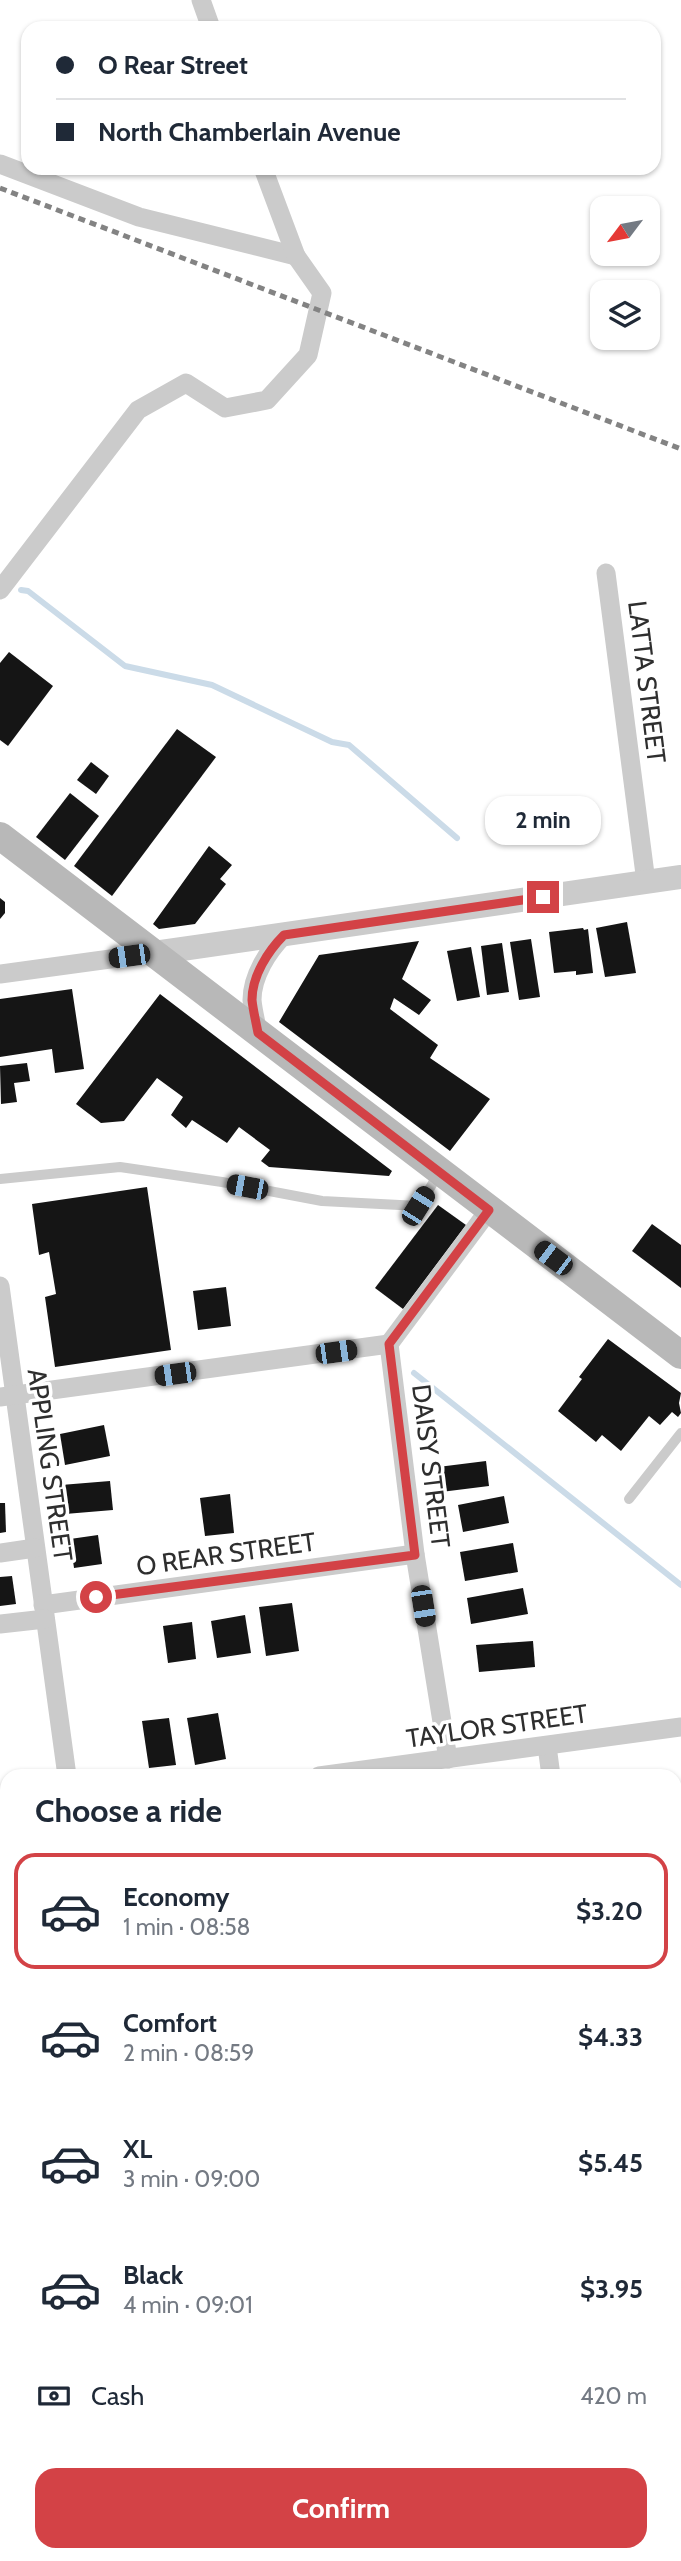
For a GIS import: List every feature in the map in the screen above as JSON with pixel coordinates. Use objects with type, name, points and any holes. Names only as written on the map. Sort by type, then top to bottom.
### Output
[{"type":"main road","points":[[0,836],[681,1355]]},
{"type":"street","points":[[201,0],[208,21]]},
{"type":"street","points":[[0,164],[21,172]]},
{"type":"street","points":[[29,175],[139,217],[296,256]]},
{"type":"street","points":[[0,590],[138,410],[186,383],[225,408],[267,400],[308,355],[322,293],[296,256],[266,175]]},
{"type":"street","name":"LATTA STREET","points":[[606,573],[646,882]]},
{"type":"street","points":[[0,974],[681,877]]},
{"type":"street","points":[[258,1033],[252,998],[269,950],[284,935]]},
{"type":"street","points":[[7,1396],[389,1344],[489,1210]]},
{"type":"street","name":"APPLING STREET","points":[[0,1286],[7,1396],[35,1548],[66,1769]]},
{"type":"street","name":"DAISY STREET","points":[[389,1344],[415,1555],[447,1759]]},
{"type":"street","points":[[0,1553],[35,1548]]},
{"type":"street","name":"O REAR STREET","points":[[0,1624],[44,1612],[415,1555]]},
{"type":"street","name":"TAYLOR STREET","points":[[372,1769],[681,1727]]},
{"type":"street","points":[[547,1746],[550,1769]]},
{"type":"lane","points":[[0,1180],[120,1167],[222,1182],[322,1201],[418,1206],[439,1172]]},
{"type":"lane","points":[[628,1499],[681,1433]]},
{"type":"building","points":[[9,652],[53,686],[8,746],[0,740],[0,663]]},
{"type":"building","points":[[177,729],[216,757],[112,896],[74,866]]},
{"type":"building","points":[[91,762],[109,776],[96,794],[77,780]]},
{"type":"building","points":[[70,793],[99,816],[65,860],[36,837]]},
{"type":"building","points":[[209,846],[232,865],[220,879],[226,884],[195,924],[159,929],[153,924]]},
{"type":"building","points":[[0,898],[5,902],[5,913],[0,919]]},
{"type":"building","points":[[627,922],[636,973],[605,977],[596,928]]},
{"type":"building","points":[[588,929],[593,973],[554,973],[549,932]]},
{"type":"building","points":[[531,939],[540,997],[519,1000],[510,942]]},
{"type":"building","points":[[419,941],[402,979],[431,1000],[419,1015],[394,998],[390,1009],[438,1045],[430,1058],[490,1099],[450,1151],[279,1022],[319,955]]},
{"type":"building","points":[[502,943],[509,992],[487,995],[481,946]]},
{"type":"building","points":[[471,947],[480,997],[457,1001],[447,951]]},
{"type":"building","points":[[72,989],[84,1069],[55,1073],[52,1049],[0,1057],[0,999]]},
{"type":"building","points":[[160,994],[392,1171],[389,1176],[269,1167],[261,1161],[270,1150],[239,1127],[227,1143],[192,1120],[186,1128],[171,1115],[183,1097],[157,1078],[124,1121],[101,1123],[76,1104]]},
{"type":"building","points":[[27,1063],[30,1081],[14,1083],[17,1102],[1,1104],[0,1066]]},
{"type":"building","points":[[147,1187],[171,1350],[55,1367],[45,1297],[56,1294],[49,1252],[39,1255],[32,1204]]},
{"type":"building","points":[[438,1205],[466,1225],[403,1309],[375,1288]]},
{"type":"building","points":[[652,1224],[681,1245],[681,1288],[632,1251]]},
{"type":"building","points":[[226,1287],[231,1326],[198,1330],[193,1291]]},
{"type":"building","points":[[608,1339],[681,1393],[681,1413],[678,1417],[672,1412],[660,1425],[649,1416],[621,1451],[602,1435],[596,1442],[558,1411],[582,1379],[579,1377]]},
{"type":"building","points":[[104,1425],[110,1456],[65,1465],[60,1434]]},
{"type":"building","points":[[486,1461],[489,1486],[441,1492],[438,1467]]},
{"type":"building","points":[[110,1481],[113,1510],[65,1514],[61,1485]]},
{"type":"building","points":[[230,1494],[234,1533],[205,1536],[200,1498]]},
{"type":"building","points":[[504,1496],[509,1523],[463,1532],[458,1505]]},
{"type":"building","points":[[0,1503],[5,1503],[6,1532],[0,1533]]},
{"type":"building","points":[[98,1535],[102,1564],[74,1568],[70,1539]]},
{"type":"building","points":[[513,1543],[518,1572],[465,1581],[460,1552]]},
{"type":"building","points":[[12,1576],[16,1604],[0,1606],[0,1577]]},
{"type":"building","points":[[523,1588],[528,1614],[471,1624],[467,1598]]},
{"type":"building","points":[[292,1603],[299,1651],[266,1656],[259,1607]]},
{"type":"building","points":[[245,1615],[251,1653],[217,1658],[211,1621]]},
{"type":"building","points":[[192,1622],[196,1659],[168,1663],[163,1626]]},
{"type":"building","points":[[533,1641],[535,1667],[479,1672],[476,1645]]},
{"type":"building","points":[[218,1713],[226,1759],[195,1765],[187,1718]]},
{"type":"building","points":[[169,1718],[176,1765],[149,1768],[142,1721]]},
{"type":"waterway","points":[[21,590],[28,591],[125,666],[212,685],[332,742],[349,745],[457,838]]},
{"type":"waterway","points":[[414,1373],[681,1585]]},
{"type":"railway","points":[[0,188],[681,449]]},
{"type":"route","points":[[96,1597],[415,1555],[389,1344],[489,1210],[258,1033],[252,998],[269,950],[284,935],[543,897]]}]
